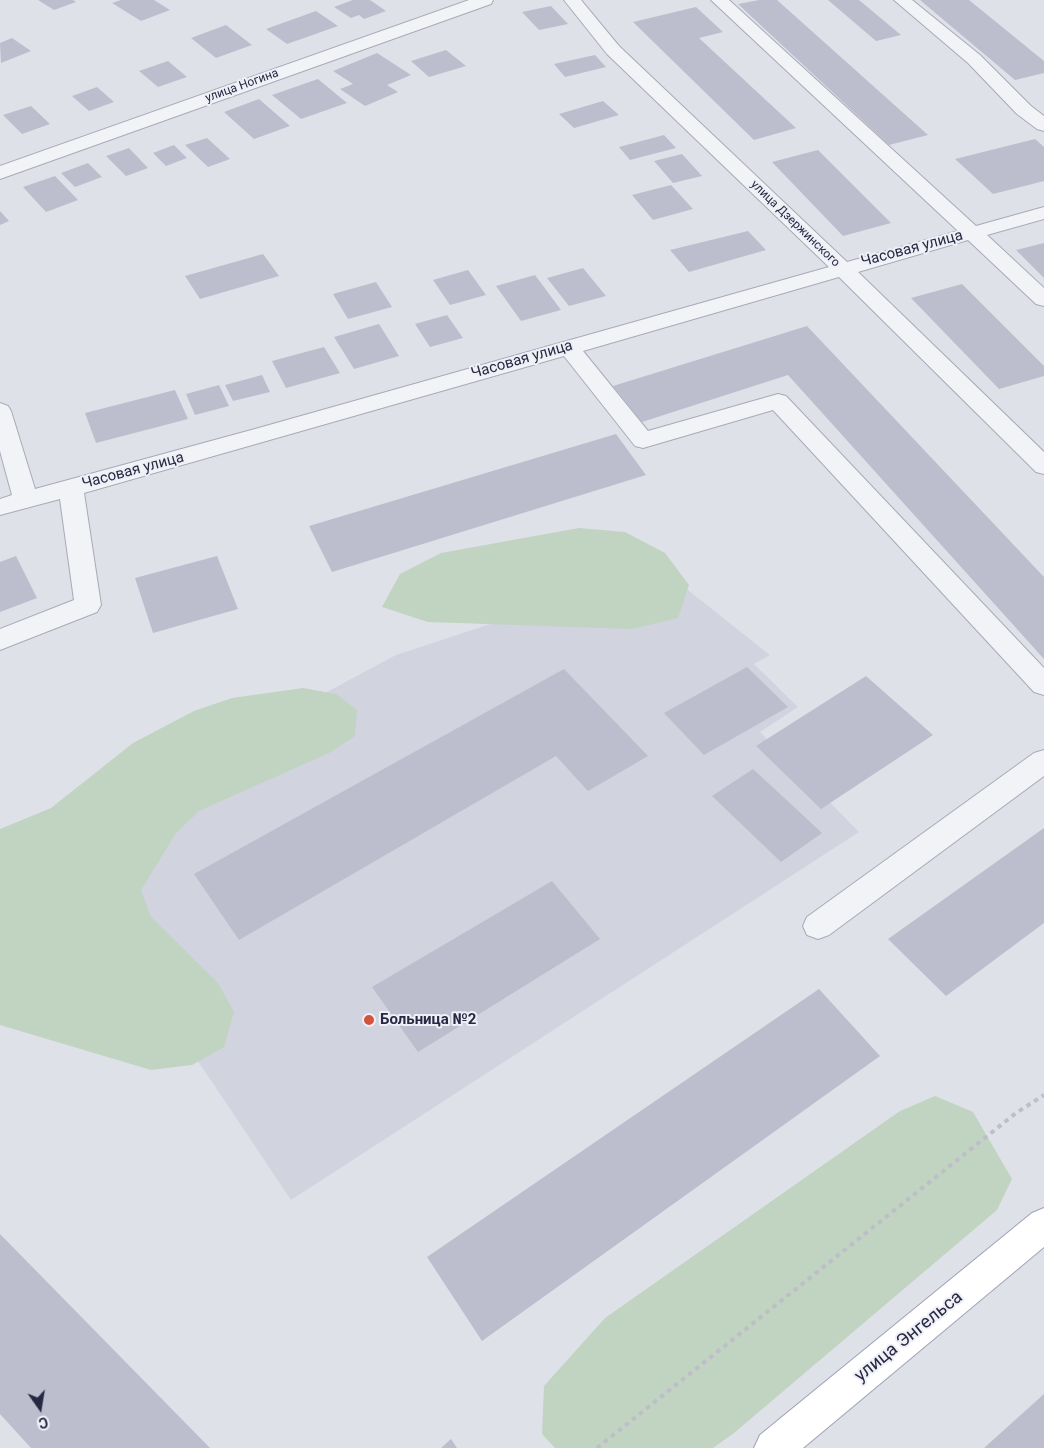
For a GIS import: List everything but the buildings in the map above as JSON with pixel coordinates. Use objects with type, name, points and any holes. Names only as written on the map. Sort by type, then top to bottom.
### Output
[{"type":"main road","name":"улица Энгельса","points":[[773,1448],[1044,1225]]},
{"type":"street","name":"улица Ногина","points":[[0,173],[485,0]]},
{"type":"street","name":"улица Дзержинского","points":[[572,0],[613,50],[842,268],[1044,466]]},
{"type":"street","points":[[719,0],[1044,299]]},
{"type":"street","points":[[902,0],[974,59],[1024,110],[1044,125]]},
{"type":"street","name":"Часовая улица","points":[[0,507],[842,268],[1044,213]]},
{"type":"street","points":[[568,347],[643,440],[778,401],[1044,685]]},
{"type":"street","points":[[0,411],[26,500]]},
{"type":"street","points":[[0,640],[88,606],[70,488]]},
{"type":"street","points":[[818,926],[1044,761]]},
{"type":"path","points":[[597,1448],[1016,1113],[1044,1095]]},
{"type":"shaded area","name":"Больница №2","points":[[660,568],[770,655],[754,664],[798,707],[760,732],[859,832],[291,1200],[50,840],[396,655]]},
{"type":"green space","points":[[579,528],[625,532],[665,553],[689,585],[678,618],[632,629],[428,622],[382,607],[400,574],[441,553]]},
{"type":"green space","points":[[303,688],[336,694],[357,710],[355,736],[329,753],[199,811],[176,833],[141,890],[151,917],[218,983],[234,1012],[224,1047],[192,1065],[151,1070],[0,1025],[0,829],[51,808],[133,743],[194,711],[232,698]]},
{"type":"green space","points":[[935,1096],[973,1112],[1012,1179],[997,1210],[734,1433],[713,1448],[555,1448],[542,1434],[544,1386],[605,1318],[900,1111]]},
{"type":"place","name":"Больница №2","points":[[369,1020]]}]
